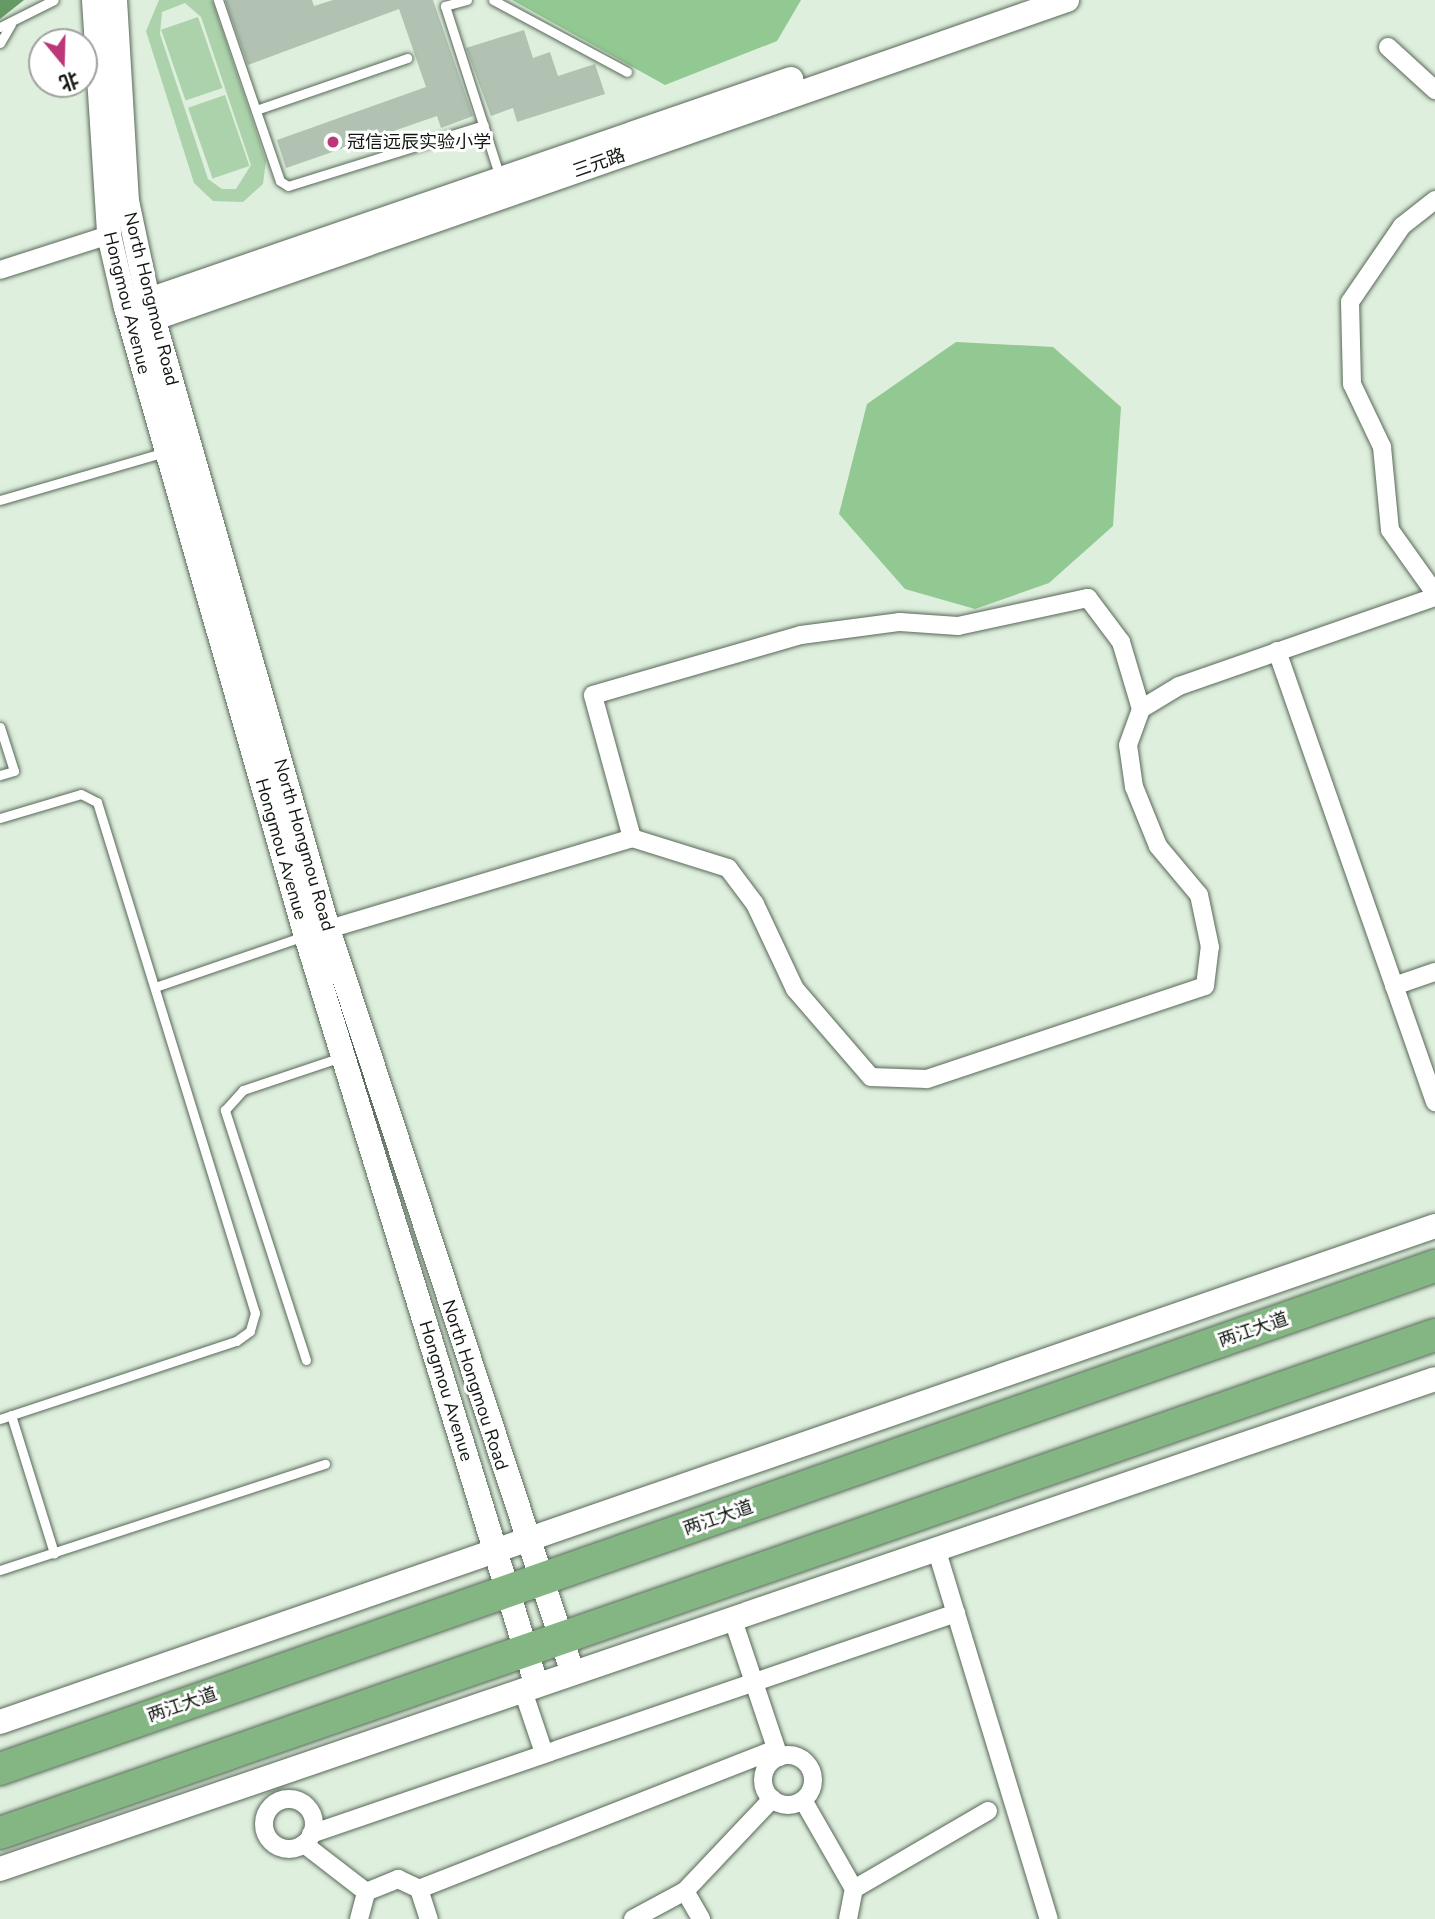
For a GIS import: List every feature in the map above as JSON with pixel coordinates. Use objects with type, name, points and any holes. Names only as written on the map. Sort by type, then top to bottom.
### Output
[{"type":"highway","name":"两江大道","points":[[0,1769],[1435,1266]]},
{"type":"highway","points":[[0,1833],[1435,1335]]},
{"type":"main road","name":"Hongmou Avenue","points":[[94,0],[109,235],[140,313],[166,452],[317,933],[343,1056],[526,1650],[529,1686]]},
{"type":"main road","name":"North Hongmou Road","points":[[115,0],[127,201],[140,313],[317,933],[572,1671]]},
{"type":"main road","name":"三元路","points":[[140,313],[500,177],[1024,0]]},
{"type":"main road","name":"三元路","points":[[140,313],[1067,0]]},
{"type":"main road","points":[[0,1723],[1435,1226]]},
{"type":"main road","points":[[0,1869],[572,1671],[1435,1379]]},
{"type":"street","points":[[1388,47],[1435,90]]},
{"type":"street","points":[[1141,709],[1179,686],[1435,595],[1390,530],[1382,447],[1352,384],[1350,302],[1402,226],[1435,200]]},
{"type":"street","points":[[0,270],[109,235]]},
{"type":"street","points":[[317,933],[632,838],[728,868],[755,904],[795,989],[871,1077],[927,1079],[1205,986],[1210,947],[1199,895],[1158,846],[1134,787],[1128,745],[1141,709],[1121,642],[1088,598],[958,626],[889,622],[801,635],[593,695],[632,838]]},
{"type":"street","points":[[1278,651],[1435,1102]]},
{"type":"street","points":[[1394,986],[1435,972]]},
{"type":"street","points":[[936,1548],[1049,1919]]},
{"type":"street","points":[[366,1892],[307,1839],[307,1807],[293,1800],[277,1802],[266,1814],[268,1838],[281,1848],[307,1839],[544,1753],[956,1613]]},
{"type":"street","points":[[732,1617],[778,1753]]},
{"type":"street","points":[[529,1686],[544,1753]]},
{"type":"street","points":[[359,1919],[366,1892],[387,1879],[419,1889],[778,1753],[799,1757],[811,1769],[813,1786],[803,1800],[787,1805],[772,1799],[763,1777],[778,1753]]},
{"type":"street","points":[[268,1777],[277,1802]]},
{"type":"street","points":[[633,1919],[685,1891],[772,1799]]},
{"type":"street","points":[[803,1800],[854,1889],[848,1919]]},
{"type":"street","points":[[854,1889],[988,1811]]},
{"type":"street","points":[[419,1889],[429,1919]]},
{"type":"street","points":[[685,1891],[701,1919]]},
{"type":"lane","points":[[0,27],[11,24],[54,0]]},
{"type":"lane","points":[[218,0],[280,181],[288,186],[484,125]]},
{"type":"lane","points":[[467,0],[445,6],[500,177]]},
{"type":"lane","points":[[493,0],[627,72]]},
{"type":"lane","points":[[0,43],[11,24]]},
{"type":"lane","points":[[256,110],[407,58]]},
{"type":"lane","points":[[0,500],[166,452]]},
{"type":"lane","points":[[0,727],[14,771],[0,775]]},
{"type":"lane","points":[[0,818],[72,795],[94,797],[255,1308],[254,1324],[236,1341],[0,1419]]},
{"type":"lane","points":[[155,987],[317,933]]},
{"type":"lane","points":[[306,1360],[225,1110],[243,1090],[343,1056]]},
{"type":"lane","points":[[11,1415],[54,1553]]},
{"type":"lane","points":[[0,1570],[325,1464]]},
{"type":"shaded area","points":[[0,0],[24,0],[0,19]]},
{"type":"shaded area","points":[[159,0],[212,0],[266,161],[263,184],[243,202],[213,201],[194,183],[146,31]],"holes":[[[185,3],[201,17],[251,165],[236,189],[222,189],[208,179],[160,34],[162,12]]]},
{"type":"shaded area","points":[[512,0],[801,0],[777,41],[665,85]]},
{"type":"shaded area","points":[[198,17],[222,88],[186,101],[161,30]]},
{"type":"shaded area","points":[[225,95],[249,166],[213,179],[188,108]]},
{"type":"shaded area","points":[[956,342],[1053,347],[1121,407],[1113,526],[1049,583],[975,609],[905,589],[839,514],[867,404]]},
{"type":"building","points":[[225,0],[312,0],[314,6],[333,0],[433,0],[473,116],[441,128],[437,116],[286,168],[277,140],[426,87],[399,9],[248,65]]},
{"type":"building","points":[[524,30],[533,58],[550,52],[558,76],[595,64],[605,94],[517,122],[513,108],[491,116],[466,48]]},
{"type":"place","name":"冠信远辰实验小学","points":[[333,142]]}]
